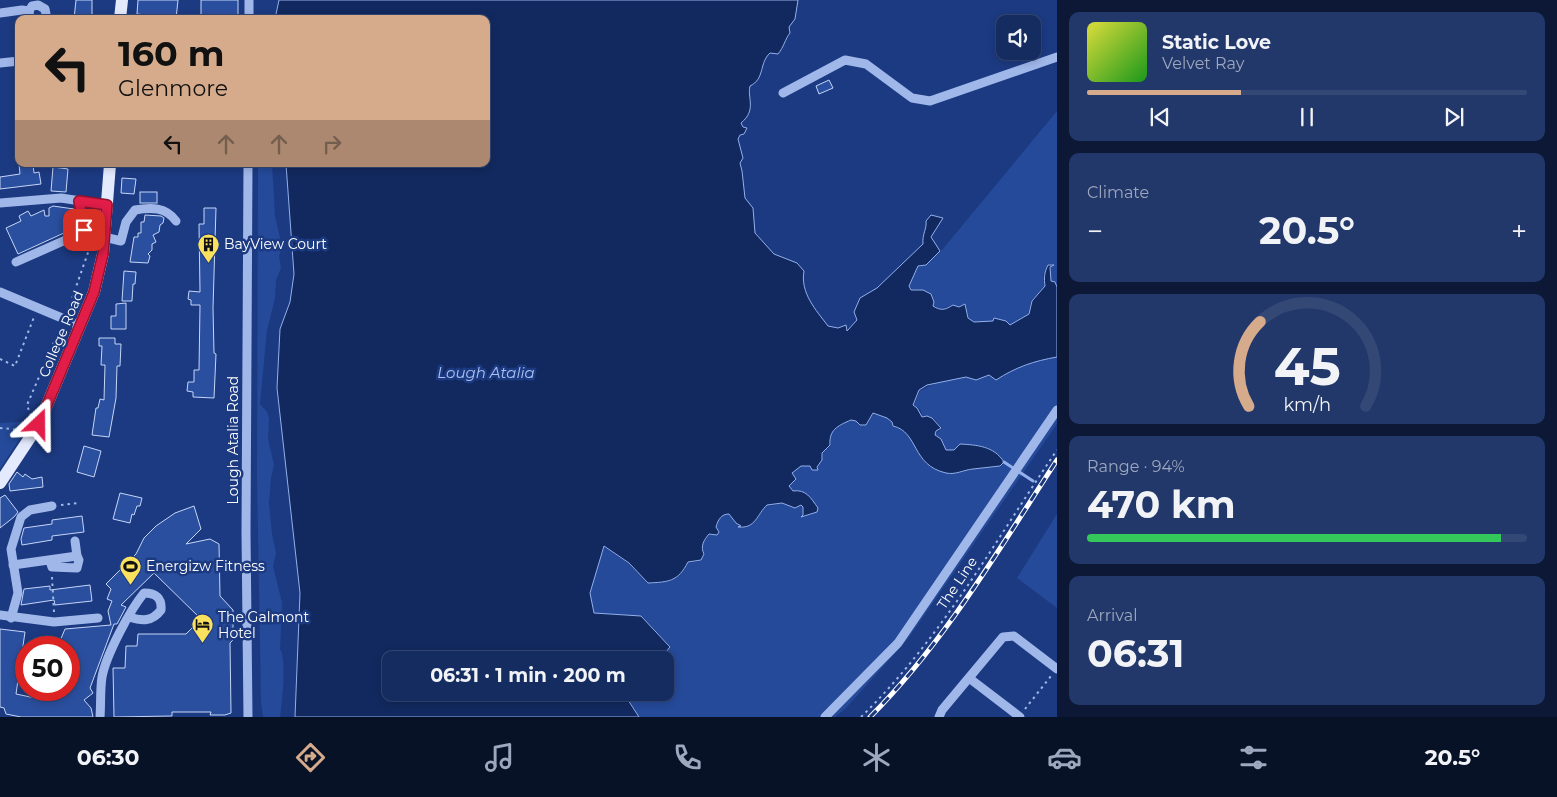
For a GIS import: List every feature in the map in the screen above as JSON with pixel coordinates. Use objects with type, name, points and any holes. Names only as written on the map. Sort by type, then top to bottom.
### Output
[{"type":"main road","points":[[120,15],[122,0]]},
{"type":"main road","name":"College Road","points":[[0,483],[39,424],[81,326],[98,279],[98,235],[107,205],[110,167]]},
{"type":"street","points":[[249,0],[249,15]]},
{"type":"street","points":[[0,14],[22,10],[30,15],[35,5],[41,5],[46,12],[45,15]]},
{"type":"street","points":[[783,93],[846,60],[866,64],[912,98],[930,101],[1057,57]]},
{"type":"street","points":[[0,63],[15,61]]},
{"type":"street","name":"Lough Atalia Road","points":[[248,167],[246,512],[248,717]]},
{"type":"street","points":[[0,202],[61,198],[107,205]]},
{"type":"street","points":[[16,262],[84,230],[79,201]]},
{"type":"street","points":[[98,235],[121,241],[130,215],[135,210],[144,209],[170,212],[176,221]]},
{"type":"street","points":[[0,292],[81,326]]},
{"type":"street","points":[[825,717],[898,643],[1057,410]]},
{"type":"street","points":[[11,618],[18,593],[11,550],[21,517],[30,510],[52,506]]},
{"type":"street","points":[[13,565],[51,564],[77,556],[76,541]]},
{"type":"street","points":[[0,615],[11,618],[54,622],[98,618]]},
{"type":"street","points":[[100,717],[102,677],[129,617]]},
{"type":"street","points":[[939,717],[999,640],[1010,634],[1057,668]]},
{"type":"street","points":[[969,678],[1019,717]]},
{"type":"path","points":[[90,208],[93,214],[93,224]]},
{"type":"path","points":[[71,314],[67,313],[91,244],[98,235]]},
{"type":"path","points":[[91,244],[95,248]]},
{"type":"path","points":[[0,359],[15,366],[35,312]]},
{"type":"path","points":[[0,428],[22,430]]},
{"type":"path","name":"The Line","points":[[861,717],[903,672],[932,637],[1057,450]]},
{"type":"path","points":[[52,506],[78,503]]},
{"type":"path","points":[[51,564],[54,622]]},
{"type":"path","points":[[1019,717],[1057,668]]},
{"type":"shaded area","points":[[1057,111],[1057,286],[1055,282],[1051,281],[1048,274],[1049,268],[1054,265],[1048,264],[1043,275],[1044,286],[1031,301],[1028,314],[1009,325],[1006,321],[994,318],[993,321],[974,322],[969,318],[965,304],[940,309],[933,305],[932,294],[923,290],[912,289],[909,286],[918,267],[926,265],[942,250]]},
{"type":"shaded area","points":[[258,167],[272,167],[275,216],[282,247],[279,256],[281,268],[276,280],[275,298],[267,330],[260,404],[267,412],[269,419],[268,439],[274,465],[269,503],[276,553],[273,566],[282,603],[280,649],[284,672],[280,717],[263,717],[261,702],[257,476]]},
{"type":"shaded area","points":[[1057,357],[1057,424],[907,640],[845,709],[835,717],[639,717],[629,701],[674,701],[674,651],[666,651],[670,646],[642,616],[594,613],[590,593],[604,547],[629,564],[647,583],[661,583],[677,578],[688,563],[701,561],[705,553],[703,548],[704,541],[709,535],[717,535],[719,532],[716,528],[717,525],[720,518],[724,515],[729,514],[741,526],[739,528],[753,523],[767,505],[771,506],[782,503],[795,508],[803,507],[801,517],[817,512],[818,508],[808,495],[801,491],[793,491],[789,486],[796,479],[792,473],[801,466],[810,466],[813,470],[818,470],[817,466],[822,460],[824,449],[828,449],[831,445],[830,436],[832,430],[851,420],[856,421],[860,426],[867,425],[873,414],[887,418],[892,423],[892,426],[907,435],[921,457],[935,469],[953,474],[973,469],[1000,467],[1004,462],[1000,456],[984,447],[959,444],[954,450],[946,450],[941,438],[935,435],[942,428],[931,417],[922,416],[921,410],[914,405],[920,391],[936,384],[948,380],[977,378],[989,375],[996,380],[1025,366]]},
{"type":"shaded area","points":[[31,421],[0,469],[0,423]]},
{"type":"shaded area","points":[[1057,514],[1057,608],[1017,578]]},
{"type":"water","name":"Lough Atalia","points":[[279,0],[798,0],[795,19],[789,27],[790,33],[782,49],[778,54],[770,53],[764,61],[758,79],[750,86],[750,109],[746,118],[741,123],[743,127],[747,128],[738,139],[743,158],[740,163],[745,198],[753,208],[755,233],[774,254],[797,263],[804,271],[804,287],[810,301],[828,326],[838,328],[846,325],[847,331],[857,320],[854,312],[860,298],[877,288],[923,244],[926,221],[931,215],[943,218],[931,237],[940,251],[926,265],[918,266],[909,286],[911,290],[923,290],[931,294],[934,302],[933,306],[938,309],[945,309],[953,305],[959,307],[965,304],[968,318],[974,322],[993,321],[994,318],[1006,321],[1010,325],[1029,314],[1032,301],[1045,286],[1048,265],[1054,265],[1050,267],[1051,281],[1055,282],[1057,287],[1057,357],[1025,365],[996,380],[989,375],[976,380],[966,377],[927,385],[919,390],[913,405],[922,417],[932,418],[941,428],[936,431],[935,435],[941,439],[946,450],[954,450],[960,444],[985,447],[1004,462],[1000,466],[953,473],[946,473],[935,469],[921,456],[912,441],[901,429],[893,426],[892,422],[887,418],[873,413],[866,425],[860,425],[856,421],[851,420],[835,429],[831,436],[830,445],[822,453],[822,460],[817,467],[818,470],[812,470],[810,466],[801,466],[792,473],[796,479],[789,486],[793,491],[801,491],[808,495],[818,508],[817,512],[801,517],[803,515],[803,507],[801,505],[795,508],[782,503],[767,505],[756,520],[749,526],[744,527],[738,527],[741,526],[729,514],[724,515],[717,524],[716,527],[719,532],[717,535],[709,534],[704,541],[702,548],[704,554],[701,560],[688,562],[680,574],[672,580],[661,582],[648,583],[629,563],[604,546],[590,593],[594,613],[641,616],[670,647],[667,651],[382,651],[382,701],[629,701],[639,717],[295,717],[300,593],[277,388],[280,329],[290,302],[294,274],[286,167],[490,167],[490,15],[276,15]]},
{"type":"building","points":[[76,0],[92,0],[92,15],[74,15]]},
{"type":"building","points":[[138,0],[178,0],[176,15],[137,14]]},
{"type":"building","points":[[201,0],[238,0],[238,15],[201,15]]},
{"type":"building","points":[[829,80],[833,88],[819,94],[816,86]]},
{"type":"building","points":[[19,167],[33,167],[34,173],[39,172],[41,184],[0,189],[0,177],[20,174]]},
{"type":"building","points":[[53,167],[68,169],[66,192],[51,191]]},
{"type":"building","points":[[122,178],[136,179],[134,194],[121,193]]},
{"type":"building","points":[[140,192],[157,192],[157,203],[140,203]]},
{"type":"building","points":[[53,206],[74,209],[77,227],[18,254],[6,228],[21,221],[19,216],[28,211],[31,216],[44,210],[45,216],[49,216],[49,208]]},
{"type":"building","points":[[204,208],[216,208],[213,308],[214,353],[216,354],[214,398],[193,397],[193,392],[187,391],[188,382],[194,382],[194,370],[199,370],[200,305],[191,305],[191,300],[188,299],[189,291],[200,292],[199,224],[204,224]]},
{"type":"building","points":[[145,215],[161,216],[164,218],[163,223],[160,225],[159,232],[153,235],[156,242],[152,244],[152,250],[148,254],[150,256],[148,263],[130,262],[134,237],[138,237],[138,233],[141,233],[141,222],[144,222]]},
{"type":"building","points":[[124,271],[136,272],[132,301],[122,301]]},
{"type":"building","points":[[126,303],[126,329],[111,329],[111,316],[116,316],[116,304]]},
{"type":"building","points":[[99,338],[115,338],[115,344],[121,344],[120,366],[117,366],[116,398],[109,437],[92,435],[96,408],[98,408],[100,399],[104,400],[105,365],[101,365],[102,346],[99,346]]},
{"type":"building","points":[[84,446],[101,451],[94,477],[77,472]]},
{"type":"building","points":[[17,472],[23,477],[25,474],[32,479],[42,477],[43,487],[10,491],[9,484]]},
{"type":"building","points":[[120,493],[142,498],[140,506],[137,506],[134,515],[132,514],[130,523],[113,519]]},
{"type":"building","points":[[5,495],[18,512],[0,528],[0,498]]},
{"type":"building","points":[[194,506],[201,529],[186,544],[210,539],[219,544],[220,596],[233,610],[233,640],[230,643],[231,713],[210,715],[211,712],[172,712],[172,716],[114,717],[113,668],[125,668],[126,646],[137,646],[138,634],[186,634],[201,619],[154,573],[121,605],[126,607],[117,624],[114,624],[90,688],[93,693],[84,700],[91,708],[93,717],[21,717],[6,714],[4,708],[0,707],[0,629],[25,632],[24,636],[15,636],[15,701],[80,701],[80,636],[62,636],[65,629],[111,625],[108,611],[112,601],[107,599],[111,589],[106,584],[136,554],[144,538],[156,526],[175,513]]},
{"type":"building","points":[[82,516],[84,532],[52,536],[52,540],[22,545],[21,539],[24,528],[52,524],[52,520]]},
{"type":"building","points":[[90,585],[92,601],[55,605],[54,600],[21,605],[24,589],[50,586],[50,590]]},
{"type":"waterway","points":[[1004,462],[1033,481]]},
{"type":"railway","points":[[870,717],[923,658],[947,626],[992,561],[1057,460]]},
{"type":"place","name":"BayView Court","points":[[208,263]]},
{"type":"place","name":"Energizw Fitness","points":[[130,585]]},
{"type":"place","name":"The Galmont Hotel","points":[[202,644]]},
{"type":"route","points":[[39,424],[94,292],[101,268],[107,205],[79,201],[84,230]]}]
